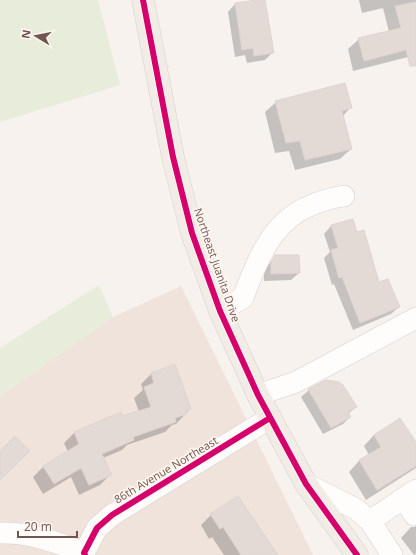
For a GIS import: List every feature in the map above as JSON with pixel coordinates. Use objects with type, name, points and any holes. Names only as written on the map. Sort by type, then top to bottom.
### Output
[{"type":"main road","name":"Northeast Juanita Drive","points":[[143,0],[173,157],[192,233],[220,311],[258,395],[306,484],[357,555]]},
{"type":"street","points":[[220,311],[243,298],[254,266],[266,244],[279,227],[301,209],[327,199],[344,196]]},
{"type":"street","points":[[258,395],[296,382],[416,318]]},
{"type":"street","name":"86th Avenue Northeast","points":[[0,532],[18,532],[46,539],[85,554],[97,528],[112,515],[270,418]]},
{"type":"street","points":[[306,484],[356,509],[370,521],[392,555]]},
{"type":"street","points":[[370,521],[411,501]]},
{"type":"shaded area","points":[[181,286],[313,555],[0,555],[0,396],[113,317]]},
{"type":"green space","points":[[0,0],[98,0],[120,85],[0,122]]},
{"type":"green space","points":[[99,285],[113,317],[0,396],[0,348]]},
{"type":"building","points":[[265,0],[274,53],[254,56],[253,48],[242,50],[235,3]]},
{"type":"building","points":[[416,2],[416,66],[410,66],[406,50],[364,61],[358,38],[401,28],[395,6]]},
{"type":"building","points":[[345,83],[352,108],[342,111],[352,149],[305,160],[300,141],[286,143],[275,101]]},
{"type":"building","points":[[353,219],[357,232],[364,230],[379,282],[388,279],[400,307],[360,323],[342,277],[339,278],[331,250],[338,248],[331,225]]},
{"type":"building","points":[[275,255],[299,255],[300,273],[271,274],[271,263]]},
{"type":"building","points":[[175,364],[191,409],[186,411],[187,414],[175,418],[176,422],[133,437],[134,440],[102,454],[112,475],[89,485],[81,468],[54,484],[43,466],[79,444],[74,432],[121,412],[123,416],[151,407],[144,387],[154,383],[151,373]]},
{"type":"building","points":[[326,380],[339,382],[343,385],[357,407],[348,412],[351,417],[331,428],[308,389]]},
{"type":"building","points":[[400,418],[416,442],[416,466],[377,490],[359,460],[381,447],[374,435]]},
{"type":"building","points":[[15,436],[30,451],[0,480],[0,451]]},
{"type":"building","points":[[238,496],[278,555],[241,555],[223,527],[220,529],[210,514]]},
{"type":"cycle path","points":[[143,0],[173,157],[192,233],[220,311],[258,395],[306,484],[357,555]]},
{"type":"cycle path","points":[[85,555],[84,553],[97,528],[112,515],[270,418]]}]
